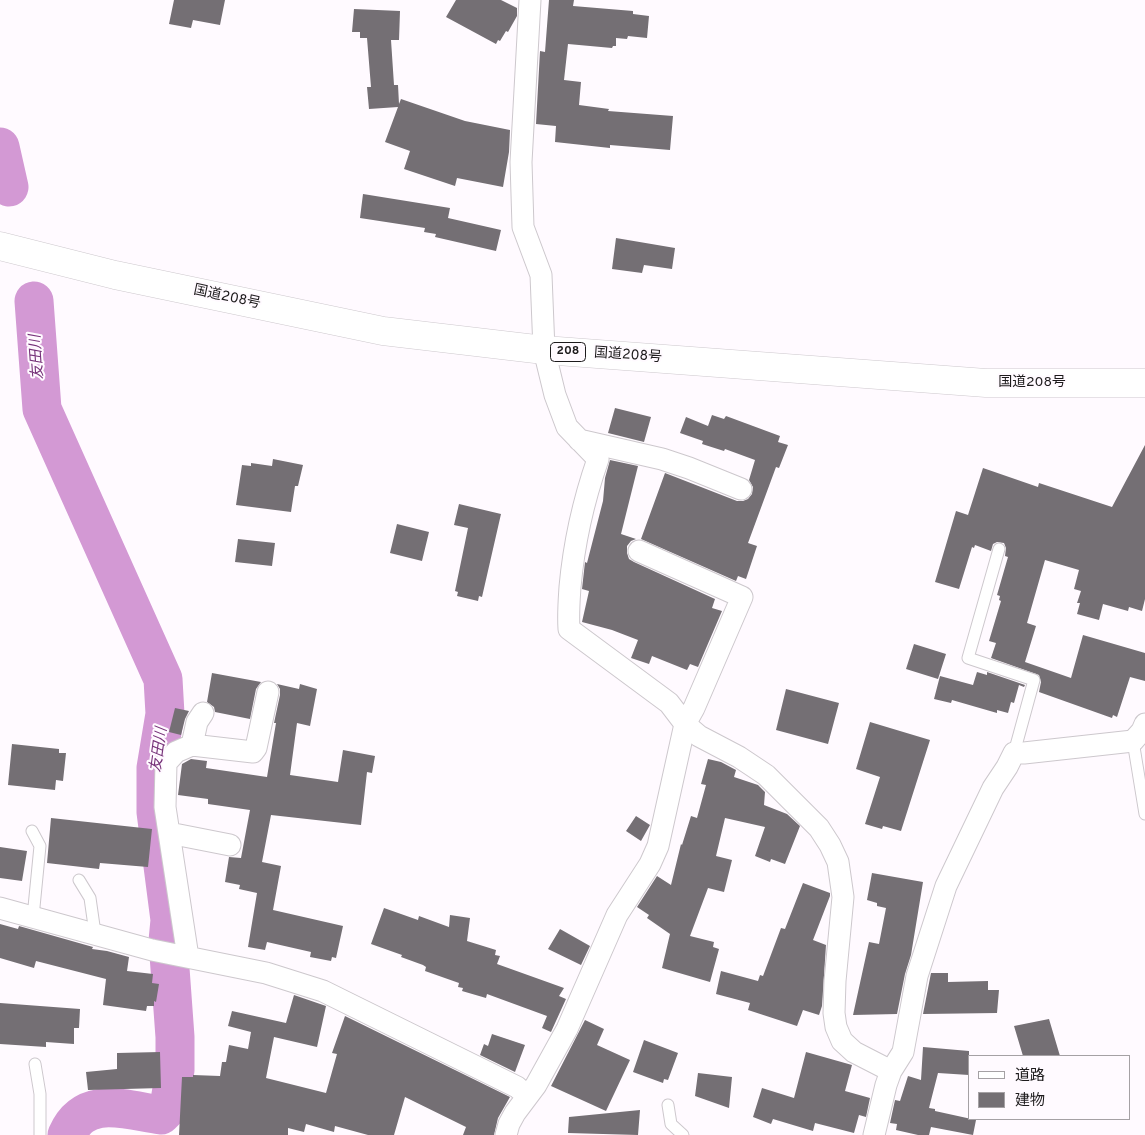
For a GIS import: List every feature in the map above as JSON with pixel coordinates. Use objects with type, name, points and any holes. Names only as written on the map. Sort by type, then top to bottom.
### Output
[{"type":"highway","name":"国道208号","points":[[0,246],[115,275],[383,331],[544,350],[986,382],[1145,383]]},
{"type":"street","points":[[530,0],[521,162],[523,227],[541,275],[544,350],[555,395],[567,426],[598,459],[584,500],[572,563],[567,611],[570,629],[669,702],[685,724],[699,736],[739,757],[766,775],[819,828],[838,862],[843,897],[835,981],[834,1013],[836,1027],[842,1041],[854,1052],[892,1071]]},
{"type":"street","points":[[579,440],[662,459],[741,489]]},
{"type":"street","points":[[506,1135],[509,1124],[536,1085],[567,1029],[617,915],[650,864],[658,846],[685,724],[694,708],[742,597],[639,551]]},
{"type":"street","points":[[184,956],[165,807],[166,763],[176,752],[192,746],[253,752],[256,748],[268,692]]},
{"type":"street","points":[[192,746],[197,722],[204,713]]},
{"type":"street","points":[[874,1135],[886,1085],[903,1052],[917,976],[946,886],[993,788],[1014,753],[1133,741],[1142,731],[1145,724]]},
{"type":"street","points":[[169,833],[230,845]]},
{"type":"street","points":[[0,908],[152,950],[266,973],[323,991],[517,1087],[527,1096]]},
{"type":"lane","points":[[999,549],[968,658],[1034,680],[1014,753]]},
{"type":"lane","points":[[1133,741],[1145,814]]},
{"type":"lane","points":[[32,831],[40,846],[33,917]]},
{"type":"lane","points":[[79,880],[90,898],[95,933]]},
{"type":"lane","points":[[36,1064],[40,1094],[40,1135]]},
{"type":"lane","points":[[668,1105],[671,1124],[684,1135]]},
{"type":"building","points":[[174,0],[225,0],[220,25],[193,20],[191,28],[169,24]]},
{"type":"building","points":[[456,0],[501,0],[517,8],[517,16],[508,32],[506,31],[496,44],[446,17]]},
{"type":"building","points":[[549,0],[574,0],[573,6],[633,11],[633,14],[649,16],[647,38],[628,36],[627,39],[616,38],[616,46],[612,48],[568,44],[564,80],[581,82],[579,105],[609,109],[608,111],[673,116],[670,150],[610,145],[610,148],[555,142],[556,126],[536,124],[540,51],[545,52]]},
{"type":"building","points":[[354,9],[400,11],[399,40],[391,40],[394,85],[398,85],[399,104],[401,99],[465,121],[510,130],[509,152],[503,187],[457,178],[455,186],[404,169],[410,151],[385,142],[398,107],[369,109],[367,87],[371,87],[367,38],[360,38],[360,32],[352,32]]},
{"type":"building","points":[[363,194],[450,208],[448,218],[501,230],[496,251],[435,237],[436,234],[424,232],[425,228],[360,218]]},
{"type":"building","points":[[616,238],[675,248],[672,269],[644,265],[642,273],[612,269]]},
{"type":"building","points":[[615,408],[651,417],[644,442],[608,433]]},
{"type":"building","points":[[712,415],[724,419],[726,416],[780,436],[778,442],[788,445],[779,468],[776,467],[748,543],[757,546],[746,579],[738,576],[736,581],[641,539],[665,473],[737,501],[748,499],[752,494],[753,487],[749,480],[755,460],[725,449],[724,451],[702,444],[703,441],[680,433],[686,417],[708,426]]},
{"type":"building","points":[[1145,445],[1145,599],[1142,611],[1129,607],[1128,611],[1103,604],[1099,620],[1077,614],[1080,603],[1077,603],[1081,591],[1074,589],[1079,570],[1045,560],[1027,623],[1036,626],[1025,662],[1071,678],[1083,635],[1145,653],[1145,681],[1130,677],[1117,717],[1113,715],[1112,718],[1039,692],[1041,682],[1039,675],[991,658],[996,643],[989,641],[1001,601],[999,600],[1000,596],[997,595],[1008,557],[1005,556],[1006,548],[1004,543],[997,542],[993,544],[991,551],[975,545],[974,548],[972,547],[959,589],[935,582],[956,511],[968,515],[983,468],[1038,487],[1039,483],[1112,507]]},
{"type":"building","points":[[273,459],[303,465],[298,486],[295,486],[291,512],[236,505],[242,465],[251,466],[251,463],[272,466]]},
{"type":"building","points":[[610,460],[638,466],[621,534],[636,539],[627,546],[629,559],[715,599],[712,608],[722,611],[698,667],[690,664],[687,670],[652,656],[649,664],[631,658],[638,640],[612,630],[582,622],[589,591],[582,589],[585,562],[587,563],[603,501],[605,478]]},
{"type":"building","points":[[459,504],[501,514],[482,597],[479,596],[478,601],[457,596],[458,592],[455,591],[468,528],[454,525]]},
{"type":"building","points":[[397,524],[429,532],[422,561],[390,553]]},
{"type":"building","points":[[238,539],[275,543],[272,566],[235,562]]},
{"type":"building","points":[[914,644],[946,654],[938,679],[906,669]]},
{"type":"building","points":[[977,672],[987,675],[987,672],[1025,685],[1024,687],[1019,685],[1014,703],[1011,702],[1008,713],[997,710],[997,713],[952,700],[951,703],[934,699],[940,676],[973,685]]},
{"type":"building","points":[[212,673],[261,682],[256,689],[250,719],[215,712],[214,707],[207,702]]},
{"type":"building","points":[[277,684],[299,689],[300,684],[317,689],[310,726],[297,723],[290,775],[338,782],[343,750],[375,756],[372,773],[367,772],[361,825],[271,815],[262,862],[281,866],[273,910],[343,926],[336,958],[332,957],[331,961],[310,957],[311,952],[267,942],[265,950],[248,947],[257,893],[239,889],[240,885],[225,882],[229,857],[241,858],[250,810],[208,804],[208,799],[178,795],[182,764],[191,759],[207,761],[206,768],[267,777],[276,723],[274,723],[280,695],[280,689]]},
{"type":"building","points":[[786,689],[839,703],[828,744],[776,730]]},
{"type":"building","points":[[175,708],[189,711],[181,735],[169,732]]},
{"type":"building","points":[[870,722],[930,740],[901,831],[883,826],[882,829],[865,824],[880,777],[856,769]]},
{"type":"building","points":[[12,744],[59,749],[59,753],[66,753],[63,781],[56,780],[55,790],[8,785]]},
{"type":"building","points":[[708,759],[721,762],[736,770],[734,777],[758,785],[765,792],[764,805],[787,814],[800,826],[785,864],[771,859],[770,862],[755,856],[765,827],[725,818],[716,856],[732,860],[724,892],[708,888],[690,936],[714,942],[713,947],[719,949],[710,982],[662,968],[670,934],[647,918],[649,915],[637,907],[657,876],[671,885],[681,844],[691,816],[697,818],[706,785],[701,784]]},
{"type":"building","points":[[636,816],[650,825],[641,841],[626,831]]},
{"type":"building","points":[[51,818],[152,829],[148,867],[100,863],[99,869],[47,863]]},
{"type":"building","points":[[0,847],[27,851],[22,881],[0,878]]},
{"type":"building","points":[[872,873],[923,882],[911,955],[897,1014],[853,1015],[869,942],[879,944],[886,908],[877,906],[877,903],[867,900]]},
{"type":"building","points":[[803,883],[830,893],[830,896],[813,940],[826,945],[822,1006],[819,1015],[803,1010],[797,1026],[748,1010],[750,1003],[716,994],[721,971],[758,981],[760,975],[763,976],[781,928],[785,929]]},
{"type":"building","points":[[384,908],[418,920],[419,916],[449,927],[450,915],[470,918],[467,941],[496,950],[495,955],[500,956],[497,964],[564,988],[559,996],[566,999],[551,1032],[542,1028],[547,1016],[487,994],[486,998],[462,991],[463,988],[458,987],[459,983],[425,971],[426,967],[423,965],[371,944]]},
{"type":"building","points":[[0,924],[18,929],[19,926],[93,947],[92,949],[129,957],[127,971],[153,974],[152,983],[159,984],[154,1006],[147,1006],[146,1011],[103,1005],[106,979],[36,961],[34,968],[0,958]]},
{"type":"building","points":[[560,929],[590,946],[581,965],[548,949]]},
{"type":"building","points":[[931,973],[948,973],[948,982],[988,981],[988,990],[999,990],[997,1013],[923,1014]]},
{"type":"building","points":[[294,995],[326,1006],[317,1047],[274,1037],[266,1078],[326,1093],[337,1054],[332,1053],[345,1016],[510,1097],[498,1118],[494,1135],[463,1135],[466,1127],[405,1097],[394,1135],[368,1135],[335,1126],[334,1132],[306,1124],[304,1132],[288,1128],[288,1135],[179,1135],[182,1077],[193,1077],[193,1075],[220,1076],[222,1062],[226,1062],[229,1045],[248,1049],[251,1032],[228,1026],[232,1011],[286,1023]]},
{"type":"building","points":[[0,1003],[80,1009],[79,1028],[74,1028],[74,1044],[46,1042],[46,1047],[0,1044]]},
{"type":"building","points":[[1049,1019],[1060,1055],[1023,1055],[1014,1026]]},
{"type":"building","points":[[585,1020],[604,1029],[597,1045],[630,1060],[606,1111],[551,1086]]},
{"type":"building","points":[[492,1034],[525,1045],[515,1072],[480,1055],[484,1044],[488,1046]]},
{"type":"building","points":[[644,1040],[678,1053],[668,1080],[664,1079],[663,1083],[633,1072]]},
{"type":"building","points":[[923,1047],[969,1051],[968,1075],[938,1073],[929,1108],[968,1118],[968,1120],[976,1120],[973,1135],[931,1127],[929,1135],[918,1135],[896,1130],[897,1124],[890,1123],[895,1100],[900,1101],[908,1076],[921,1080]]},
{"type":"building","points":[[160,1052],[161,1088],[88,1090],[86,1072],[117,1069],[117,1053]]},
{"type":"building","points":[[806,1052],[852,1065],[845,1091],[870,1098],[866,1117],[859,1115],[854,1133],[815,1123],[813,1131],[773,1119],[771,1124],[753,1117],[762,1088],[794,1098]]},
{"type":"building","points":[[698,1073],[732,1077],[729,1108],[695,1096]]},
{"type":"building","points":[[640,1110],[638,1135],[568,1133],[569,1117]]},
{"type":"waterway","name":"友田川","points":[[0,147],[9,187]]},
{"type":"waterway","name":"友田川","points":[[34,301],[42,409],[163,679],[165,714],[156,768],[156,812],[170,920],[168,941],[175,1037],[175,1070],[169,1107],[161,1115],[121,1108],[95,1109],[84,1114],[75,1122],[67,1135]]}]
